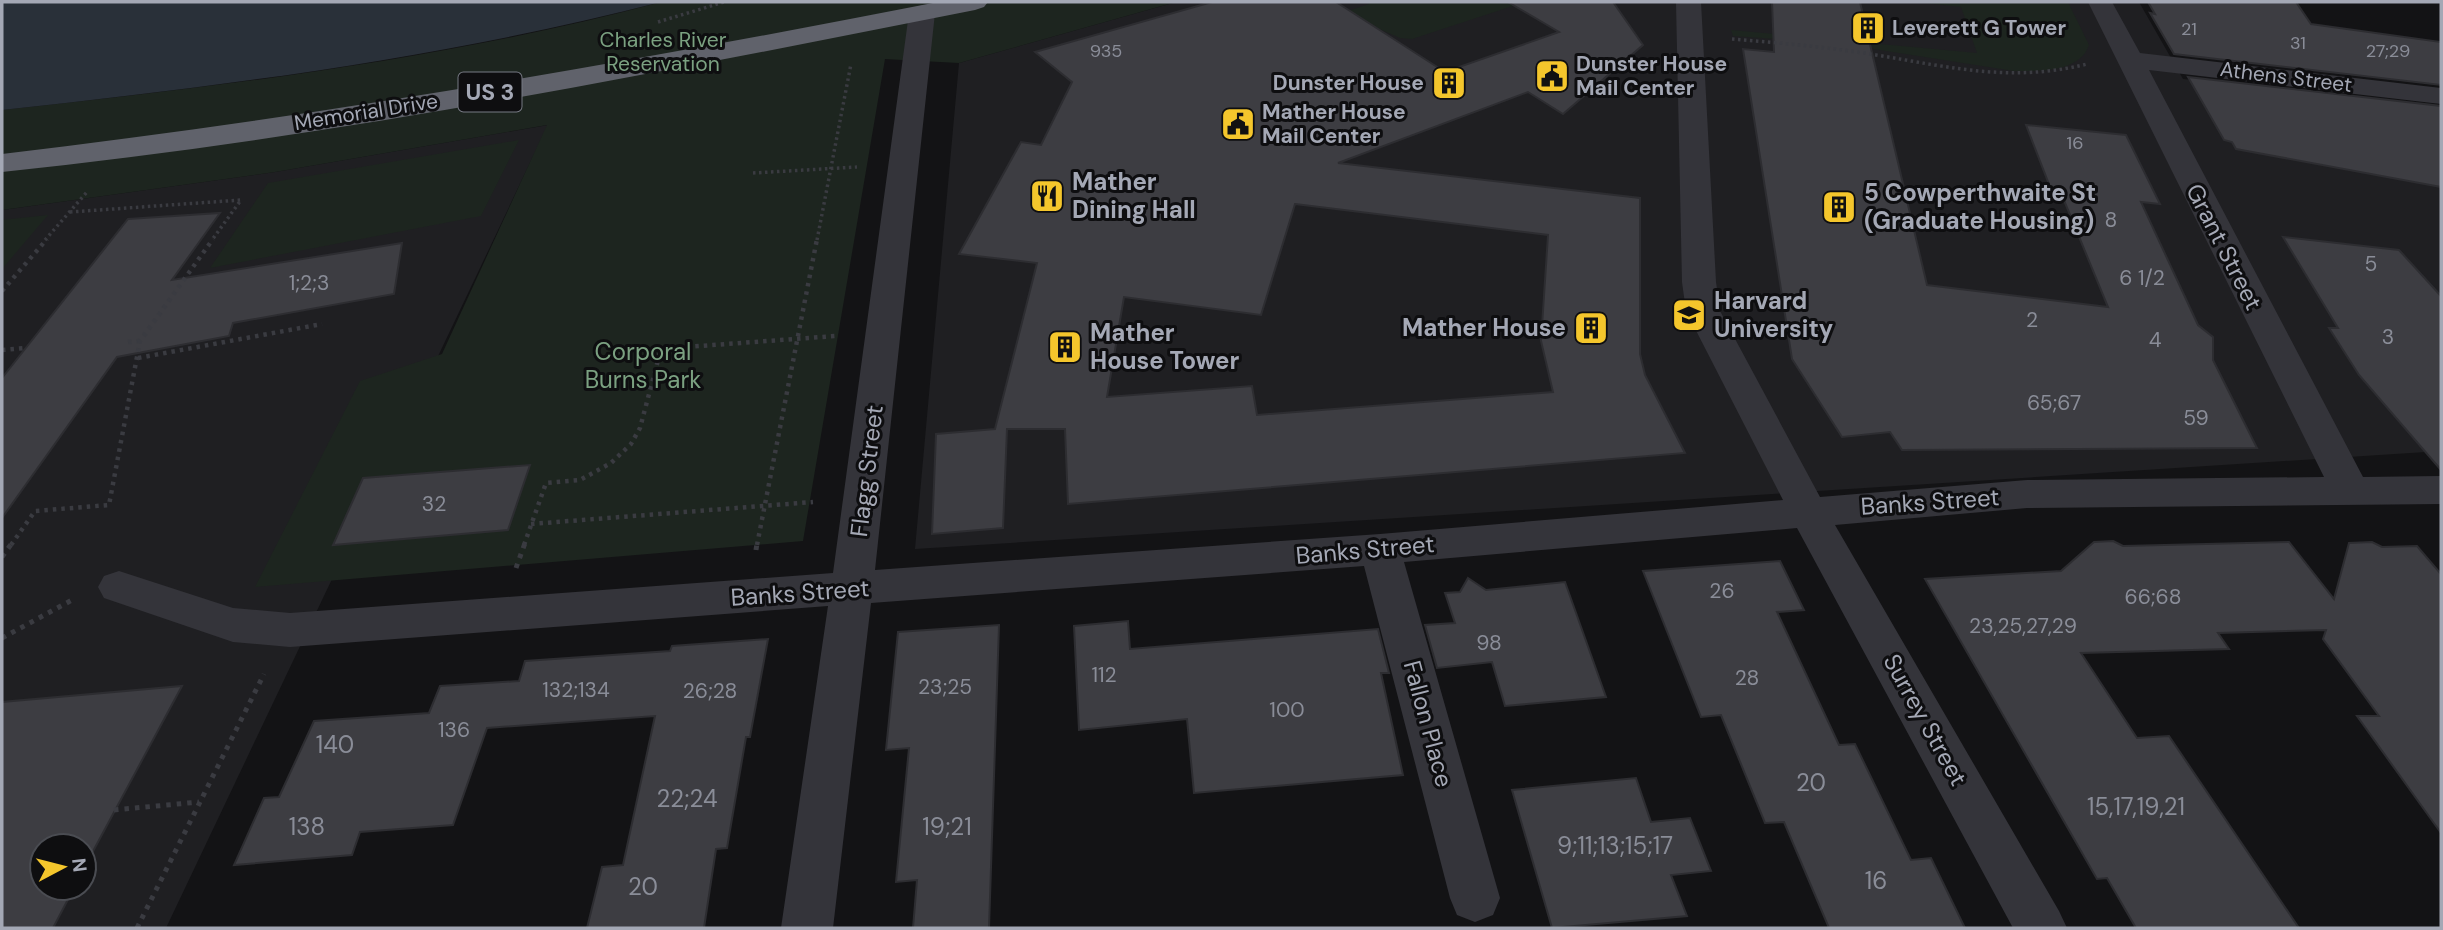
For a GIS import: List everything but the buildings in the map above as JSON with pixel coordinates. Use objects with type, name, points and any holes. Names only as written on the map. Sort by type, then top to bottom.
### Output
[{"type":"highway","name":"Memorial Drive","points":[[2,163],[246,131],[430,102],[706,54],[975,2]]},
{"type":"street","name":"Surrey Street","points":[[1688,2],[1700,299],[1708,322],[1809,512],[2041,928]]},
{"type":"street","name":"Grant Street","points":[[2100,2],[2351,491]]},
{"type":"street","name":"Flagg Street","points":[[807,928],[852,589],[922,13]]},
{"type":"street","name":"Athens Street","points":[[2130,60],[2441,96]]},
{"type":"street","name":"Banks Street","points":[[119,587],[233,625],[290,630],[1380,549],[2027,495],[2441,491]]},
{"type":"street","name":"Fallon Place","points":[[1380,549],[1475,898]]},
{"type":"path","points":[[1689,35],[1874,55],[2003,76],[2038,76],[2067,71],[2100,58],[2130,60]]},
{"type":"path","points":[[754,557],[852,57]]},
{"type":"path","points":[[753,173],[864,167]]},
{"type":"path","points":[[2,291],[90,189]]},
{"type":"path","points":[[2,557],[35,510],[109,505],[140,341],[242,200],[70,212]]},
{"type":"path","points":[[138,358],[322,324]]},
{"type":"path","points":[[619,352],[847,335]]},
{"type":"path","points":[[128,342],[140,341]]},
{"type":"path","points":[[2,350],[25,348]]},
{"type":"path","points":[[513,576],[546,483],[580,480],[611,463],[631,444],[640,428],[661,349]]},
{"type":"path","points":[[531,524],[821,501]]},
{"type":"path","points":[[2,638],[91,590],[119,587]]},
{"type":"path","points":[[137,928],[268,667]]},
{"type":"path","points":[[114,810],[200,802]]},
{"type":"shaded area","points":[[2,2],[661,2],[498,39],[333,68],[2,110]]},
{"type":"shaded area","name":"Harvard University","points":[[1176,2],[2139,2],[2183,79],[2370,99],[2423,162],[2441,165],[2441,451],[915,549],[959,63]]},
{"type":"shaded area","points":[[548,125],[166,928],[2,928],[2,210],[275,172]]},
{"type":"green space","name":"Corporal Burns Park","points":[[661,2],[1176,2],[959,63],[885,59],[803,541],[255,587],[360,381],[442,354],[547,125],[275,172],[2,210],[2,110],[333,69],[498,40]]},
{"type":"green space","points":[[1367,2],[1525,2],[1412,39],[1400,38],[1342,13],[1369,4]]},
{"type":"green space","points":[[1917,2],[2068,2],[2089,45],[2077,61],[2067,66],[2014,71],[1835,43],[1733,36],[1731,30],[1977,53],[1961,7]]},
{"type":"green space","points":[[519,140],[481,216],[210,268],[268,183]]},
{"type":"green space","points":[[48,215],[2,269],[2,220]]},
{"type":"place","name":"Leverett G Tower","points":[[1868,28]]},
{"type":"place","name":"Dunster House Mail Center","points":[[1552,76]]},
{"type":"place","name":"Dunster House","points":[[1449,83]]},
{"type":"place","name":"Mather House Mail Center","points":[[1238,124]]},
{"type":"place","name":"Mather Dining Hall","points":[[1047,196]]},
{"type":"place","name":"5 Cowperthwaite St (Graduate Housing)","points":[[1839,207]]},
{"type":"place","name":"Harvard University","points":[[1689,315]]},
{"type":"place","name":"Mather House","points":[[1591,328]]},
{"type":"place","name":"Mather House Tower","points":[[1065,347]]},
{"type":"park label","name":"Charles River Reservation","points":[[663,52]]}]
